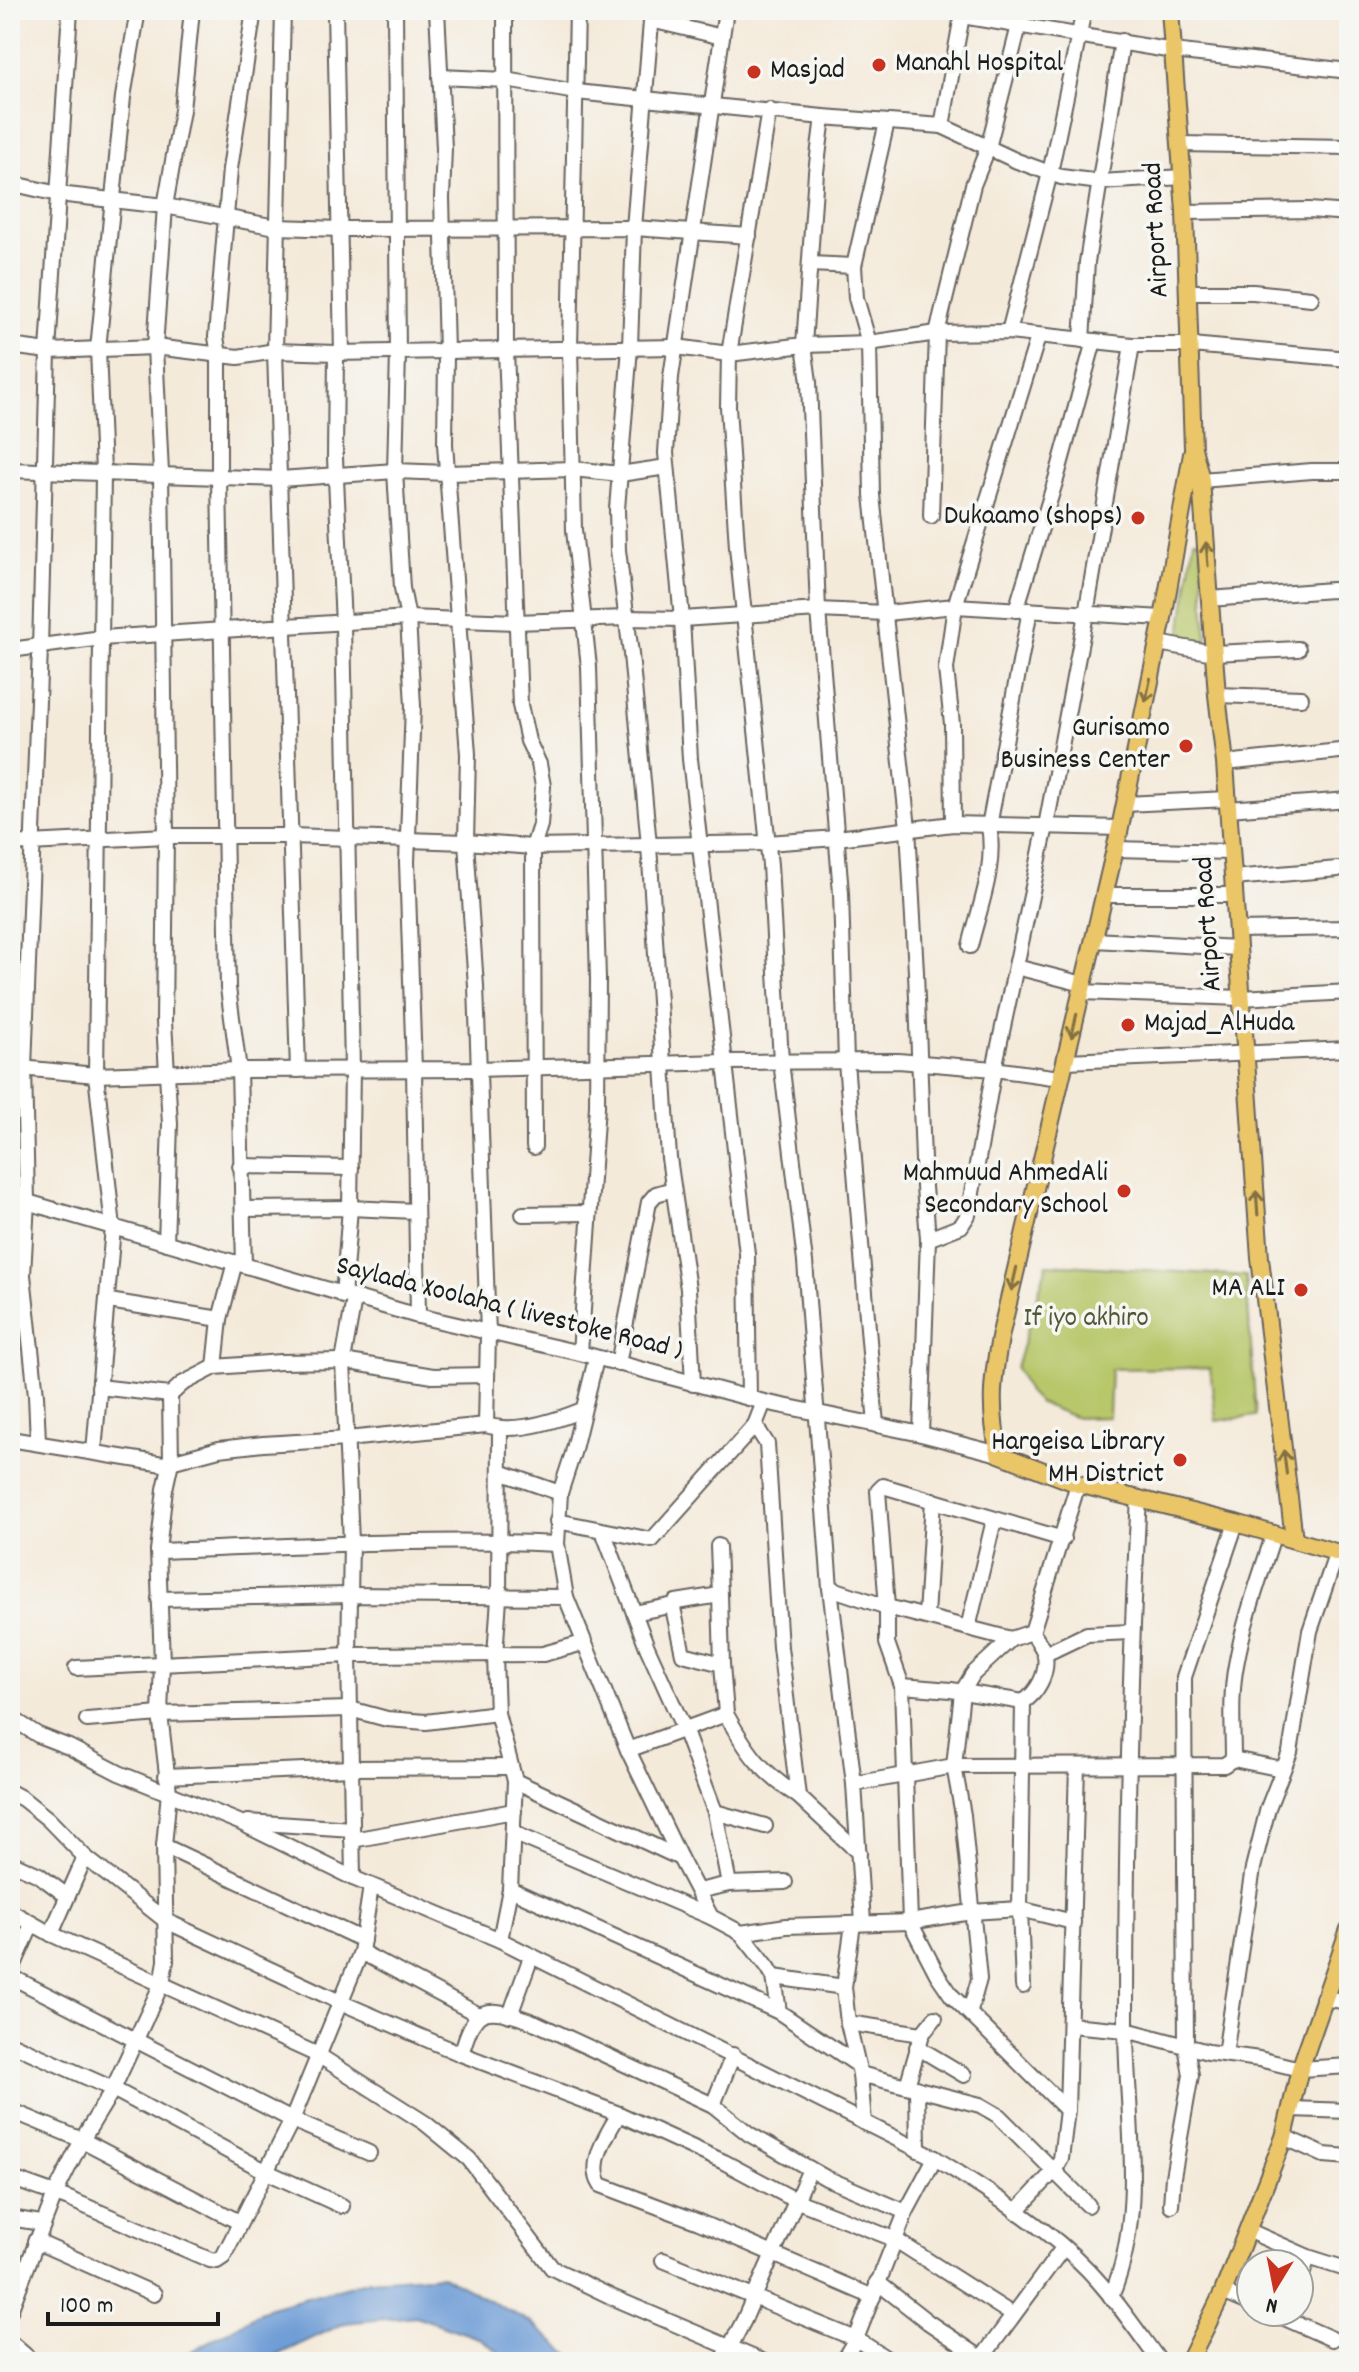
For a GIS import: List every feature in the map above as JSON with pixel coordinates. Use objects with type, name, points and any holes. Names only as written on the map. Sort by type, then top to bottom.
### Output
[{"type":"main road","name":"Airport Road","points":[[999,1454],[992,1412],[992,1379],[1120,828],[1163,618],[1193,448],[1185,212],[1170,10]]},
{"type":"main road","name":"Airport Road","points":[[1193,448],[1201,480],[1225,763],[1260,1258],[1294,1539]]},
{"type":"main road","points":[[999,1454],[1078,1484],[1274,1533],[1343,1554]]},
{"type":"main road","points":[[1189,2362],[1223,2292],[1284,2137],[1300,2069],[1323,1998],[1344,1962],[1349,1929]]},
{"type":"street","points":[[38,1442],[36,1395],[16,1273],[27,1201],[17,1068],[40,648],[48,351],[70,10]]},
{"type":"street","points":[[94,1452],[113,1227],[96,1075],[103,472],[98,349],[123,97],[138,10]]},
{"type":"street","points":[[166,1243],[170,1124],[164,1022],[166,836],[161,473],[155,347],[165,206],[182,110],[192,10]]},
{"type":"street","points":[[215,1367],[220,1319],[239,1263],[243,1209],[239,1070],[228,988],[219,355],[216,325],[225,217],[254,10]]},
{"type":"street","points":[[283,10],[275,351],[298,1070]]},
{"type":"street","points":[[335,10],[341,229],[336,474],[343,624],[352,1069],[348,1298],[343,1361],[351,1542],[349,1655],[353,1878]]},
{"type":"street","points":[[395,10],[398,353],[395,471],[413,706],[408,841],[418,1316]]},
{"type":"street","points":[[437,10],[444,148],[445,444],[468,754],[466,842],[476,986],[487,1375],[500,1472],[499,1598],[495,1656],[497,1713],[512,1774],[514,1811],[510,1889],[500,1940]]},
{"type":"street","points":[[505,10],[506,350],[520,705],[543,786],[540,825],[533,847],[534,1147]]},
{"type":"street","points":[[577,10],[570,348],[574,530],[590,682],[597,1065],[597,1106],[580,1353]]},
{"type":"street","points":[[726,10],[671,377],[667,467],[682,619],[690,759],[747,1254],[749,1398]]},
{"type":"street","points":[[931,516],[937,333],[973,185],[988,148],[1023,10]]},
{"type":"street","points":[[1009,332],[1050,173],[1084,10]]},
{"type":"street","points":[[942,126],[962,13],[1019,26],[1173,51],[1349,71]]},
{"type":"street","points":[[693,1384],[688,1289],[673,1189],[649,845],[618,550],[617,509],[651,15],[722,37]]},
{"type":"street","points":[[970,946],[992,866],[989,826],[1023,610],[1088,340],[1087,262],[1122,41]]},
{"type":"street","points":[[440,77],[506,80],[576,92],[942,126],[1050,173],[1100,182],[1183,177]]},
{"type":"street","points":[[769,110],[729,354],[728,407],[737,547],[767,843],[781,1061],[805,1262],[830,1588],[854,1784],[859,1853],[858,1924],[844,1987],[864,2123]]},
{"type":"street","points":[[823,117],[816,172],[804,345],[809,382],[818,610],[837,838],[846,1062],[876,1425]]},
{"type":"street","points":[[887,122],[854,266],[856,298],[869,343],[872,495],[908,828],[928,1239],[921,1434]]},
{"type":"street","points":[[1180,144],[1349,147]]},
{"type":"street","points":[[10,183],[58,194],[165,206],[276,227],[634,228],[749,236]]},
{"type":"street","points":[[1185,212],[1309,210],[1349,213]]},
{"type":"street","points":[[810,264],[854,266]]},
{"type":"street","points":[[1187,292],[1253,292],[1311,298]]},
{"type":"street","points":[[10,346],[48,351],[155,347],[250,356],[275,351],[398,353],[630,347],[676,347],[729,354],[804,345],[869,343],[937,333],[1009,332],[1132,345],[1191,345],[1349,359]]},
{"type":"street","points":[[953,824],[953,736],[946,669],[955,606],[1038,337]]},
{"type":"street","points":[[928,1239],[961,1226],[968,1215],[994,1069],[1046,826],[1086,614],[1132,345]]},
{"type":"street","points":[[10,470],[280,479],[395,471],[448,473],[573,469],[620,474],[667,467]]},
{"type":"street","points":[[1201,480],[1349,471]]},
{"type":"street","points":[[1209,599],[1349,591]]},
{"type":"street","points":[[10,650],[102,638],[408,618],[516,622],[682,619],[818,610],[886,613],[955,606],[1163,618]]},
{"type":"street","points":[[1158,643],[1214,653],[1298,649]]},
{"type":"street","points":[[1217,695],[1301,698]]},
{"type":"street","points":[[1225,763],[1347,750]]},
{"type":"street","points":[[1125,804],[1342,800]]},
{"type":"street","points":[[10,844],[224,835],[533,847],[767,843],[953,824],[1120,828]]},
{"type":"street","points":[[1115,849],[1230,852]]},
{"type":"street","points":[[1233,878],[1338,869]]},
{"type":"street","points":[[1104,895],[1233,895]]},
{"type":"street","points":[[1236,930],[1349,928]]},
{"type":"street","points":[[1094,940],[1237,948]]},
{"type":"street","points":[[1016,967],[1082,988],[1241,998],[1349,992]]},
{"type":"street","points":[[1066,1061],[1348,1049]]},
{"type":"street","points":[[17,1068],[96,1075],[781,1061],[921,1063],[1060,1078]]},
{"type":"street","points":[[240,1166],[351,1168]]},
{"type":"street","points":[[618,1364],[649,1202],[656,1194],[673,1189]]},
{"type":"street","name":"Saylada Xoolaha ( livestoke Road )","points":[[10,1197],[348,1298],[488,1334],[580,1353],[764,1402],[921,1434],[999,1454]]},
{"type":"street","points":[[243,1209],[415,1211]]},
{"type":"street","points":[[523,1214],[589,1213]]},
{"type":"street","points":[[109,1301],[220,1319]]},
{"type":"street","points":[[596,1359],[560,1493],[557,1544],[566,1597],[628,1750],[711,1917]]},
{"type":"street","points":[[10,2311],[14,2285],[41,2223],[82,2140],[113,2089],[162,1983],[166,1961],[164,1846],[169,1792],[160,1714],[162,1663],[158,1551],[171,1462],[170,1395],[182,1384],[215,1367],[280,1362],[343,1361],[433,1376],[487,1375]]},
{"type":"street","points":[[99,1387],[170,1395]]},
{"type":"street","points":[[557,1521],[652,1540],[755,1425],[764,1402]]},
{"type":"street","points":[[10,1439],[163,1464],[219,1449],[493,1427],[563,1418],[582,1410]]},
{"type":"street","points":[[755,1425],[767,1444],[780,1647],[798,1796]]},
{"type":"street","points":[[500,1472],[560,1493]]},
{"type":"street","points":[[1023,1986],[1020,1909],[1023,1702],[1038,1689],[1045,1669],[1045,1654],[1032,1632],[1078,1484]]},
{"type":"street","points":[[1063,1539],[883,1486],[878,1491],[888,1647],[902,1686],[910,1922],[944,1986],[1067,2110]]},
{"type":"street","points":[[1111,2297],[1123,2269],[1132,2212],[1126,2030],[1128,1767],[1131,1632],[1139,1498]]},
{"type":"street","points":[[926,1616],[933,1500]]},
{"type":"street","points":[[968,1628],[994,1520]]},
{"type":"street","points":[[1171,2205],[1191,2075],[1186,2046],[1184,1677],[1236,1523]]},
{"type":"street","points":[[603,1531],[715,1812],[729,1884]]},
{"type":"street","points":[[1233,1759],[1232,1695],[1236,1667],[1246,1622],[1274,1533]]},
{"type":"street","points":[[158,1551],[351,1542],[499,1541],[557,1544]]},
{"type":"street","points":[[718,1546],[726,1714],[758,1765],[798,1796],[859,1853]]},
{"type":"street","points":[[1232,2055],[1253,1868],[1268,1808],[1290,1752],[1310,1631],[1343,1554]]},
{"type":"street","points":[[830,1588],[887,1607],[1011,1639]]},
{"type":"street","points":[[159,1599],[349,1595],[566,1597]]},
{"type":"street","points":[[634,1613],[720,1595]]},
{"type":"street","points":[[674,1605],[683,1654],[722,1664]]},
{"type":"street","points":[[970,2011],[979,1979],[963,1815],[954,1766],[962,1692],[973,1674],[1011,1639],[1032,1632]]},
{"type":"street","points":[[1045,1654],[1087,1634],[1131,1632]]},
{"type":"street","points":[[76,1668],[349,1655],[543,1654],[583,1643]]},
{"type":"street","points":[[902,1686],[1023,1702]]},
{"type":"street","points":[[87,1720],[160,1714],[350,1709],[412,1722],[497,1713]]},
{"type":"street","points":[[628,1750],[726,1714]]},
{"type":"street","points":[[10,1717],[38,1735],[119,1773],[239,1822],[353,1878],[500,1940],[935,2158],[1016,2212],[1087,2269],[1160,2362]]},
{"type":"street","points":[[854,1784],[954,1766],[1213,1767],[1233,1759],[1282,1769]]},
{"type":"street","points":[[1016,2212],[1054,2171],[1061,2157],[1067,2110],[1077,1766]]},
{"type":"street","points":[[166,1776],[351,1768],[512,1774],[680,1858]]},
{"type":"street","points":[[10,1792],[48,1819],[85,1857],[166,1921],[340,2002],[461,2054],[619,2114],[724,2162],[795,2200],[894,2239],[1013,2315]]},
{"type":"street","points":[[239,1822],[352,1834],[514,1811]]},
{"type":"street","points":[[715,1812],[765,1826]]},
{"type":"street","points":[[513,1833],[711,1917],[741,1933],[774,1977],[779,2012]]},
{"type":"street","points":[[164,1846],[362,1946],[479,2015]]},
{"type":"street","points":[[51,1934],[85,1857]]},
{"type":"street","points":[[10,1862],[39,1875],[67,1896]]},
{"type":"street","points":[[698,1891],[729,1884],[785,1882]]},
{"type":"street","points":[[10,2178],[210,2260],[217,2261],[223,2257],[292,2120],[340,2002],[362,1946],[371,1886]]},
{"type":"street","points":[[510,1889],[779,2012],[858,2069],[980,2105],[999,2116],[1088,2205]]},
{"type":"street","points":[[741,1933],[786,1926],[910,1922],[971,1912],[1020,1909],[1073,1922]]},
{"type":"street","points":[[10,1911],[51,1934],[318,2055],[425,2123],[469,2159],[552,2268],[725,2355],[764,2362]]},
{"type":"street","points":[[32,1924],[10,1975],[292,2120],[369,2153]]},
{"type":"street","points":[[510,2015],[531,1957]]},
{"type":"street","points":[[774,1977],[844,1987]]},
{"type":"street","points":[[1323,1998],[1349,2002]]},
{"type":"street","points":[[461,2054],[474,2020],[479,2015],[487,2012],[510,2015],[536,2023],[713,2105],[749,2134],[826,2178],[906,2212]]},
{"type":"street","points":[[918,2150],[912,2087],[919,2040],[935,2018]]},
{"type":"street","points":[[848,2023],[919,2040],[964,2075]]},
{"type":"street","points":[[1070,2025],[1126,2030],[1186,2046],[1300,2069],[1349,2066]]},
{"type":"street","points":[[10,2043],[113,2089],[267,2172],[342,2206]]},
{"type":"street","points":[[713,2105],[733,2055]]},
{"type":"street","points":[[1291,2109],[1349,2111]]},
{"type":"street","points":[[10,2110],[82,2140],[239,2222]]},
{"type":"street","points":[[619,2114],[603,2140],[597,2167],[597,2179],[601,2185],[873,2297]]},
{"type":"street","points":[[1284,2137],[1324,2155],[1349,2157]]},
{"type":"street","points":[[842,2362],[856,2339],[906,2212],[935,2158]]},
{"type":"street","points":[[725,2355],[744,2320],[810,2169]]},
{"type":"street","points":[[10,2218],[41,2223]]},
{"type":"street","points":[[1247,2230],[1288,2248]]},
{"type":"street","points":[[35,2241],[154,2294]]},
{"type":"street","points":[[877,2282],[983,2361],[1063,2248]]},
{"type":"street","points":[[1315,2259],[1349,2270]]},
{"type":"street","points":[[663,2260],[856,2339],[892,2362]]},
{"type":"street","points":[[1223,2292],[1235,2297]]},
{"type":"street","points":[[1311,2328],[1332,2339]]},
{"type":"street","points":[[10,2342],[33,2362]]},
{"type":"green space","points":[[1194,540],[1201,540],[1207,644],[1180,641]]},
{"type":"green space","name":"If iyo akhiro","points":[[1047,1264],[1246,1276],[1256,1416],[1216,1421],[1210,1368],[1111,1369],[1109,1417],[1077,1418],[1039,1403],[1028,1392],[1016,1368]]},
{"type":"water","points":[[442,2275],[530,2322],[578,2362],[512,2362],[481,2339],[415,2316],[345,2323],[262,2362],[173,2362],[270,2307],[370,2280]]},
{"type":"place","name":"Manahl Hospital","points":[[879,65]]},
{"type":"place","name":"Masjad","points":[[754,72]]},
{"type":"place","name":"Dukaamo (shops)","points":[[1138,518]]},
{"type":"place","name":"Gurisamo Business Center","points":[[1186,746]]},
{"type":"place","name":"Majad_AlHuda","points":[[1128,1025]]},
{"type":"place","name":"Mahmuud AhmedAli Secondary School","points":[[1124,1191]]},
{"type":"place","name":"MA ALI","points":[[1301,1290]]},
{"type":"place","name":"Hargeisa Library MH District","points":[[1180,1460]]}]
